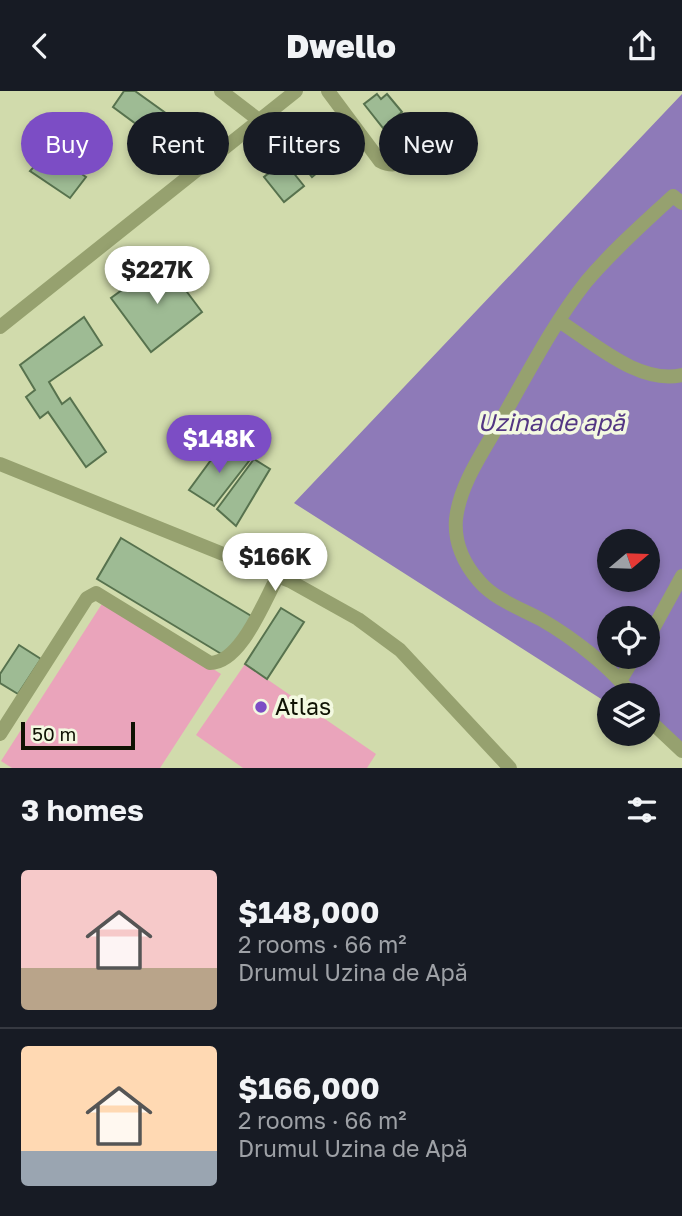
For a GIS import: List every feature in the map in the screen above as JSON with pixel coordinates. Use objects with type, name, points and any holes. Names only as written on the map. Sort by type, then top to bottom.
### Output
[{"type":"street","points":[[221,91],[248,112]]},
{"type":"street","points":[[271,112],[296,91]]},
{"type":"street","points":[[328,91],[379,160]]},
{"type":"street","points":[[0,327],[243,134]]},
{"type":"street","points":[[624,683],[545,622],[509,604],[481,584],[464,560],[456,536],[456,517],[463,489],[559,321],[587,281],[673,196],[682,204]]},
{"type":"street","points":[[559,321],[638,370],[667,379],[682,375]]},
{"type":"street","points":[[0,453],[5,465],[278,576],[358,619],[400,650],[510,768]]},
{"type":"street","points":[[0,734],[87,598],[96,593],[210,663],[220,663],[229,658],[239,646],[278,576]]},
{"type":"street","points":[[660,616],[682,576]]},
{"type":"street","points":[[621,679],[627,669]]},
{"type":"street","points":[[660,730],[682,751]]},
{"type":"shaded area","points":[[105,599],[221,674],[160,768],[12,768],[1,761]]},
{"type":"shaded area","name":"Atlas","points":[[245,664],[376,754],[367,768],[243,768],[196,735]]},
{"type":"water","name":"Uzina de apă","points":[[682,94],[682,750],[660,736],[660,683],[597,683],[597,696],[294,503]]},
{"type":"building","points":[[124,91],[135,91],[164,112],[127,112],[127,117],[113,107]]},
{"type":"building","points":[[377,94],[381,99],[387,94],[402,112],[379,112],[379,123],[364,104]]},
{"type":"building","points":[[36,175],[86,177],[70,198]]},
{"type":"building","points":[[295,175],[304,186],[284,202],[264,177]]},
{"type":"building","points":[[163,260],[202,312],[151,352],[111,298]]},
{"type":"building","points":[[84,317],[102,345],[49,382],[62,404],[70,398],[106,452],[86,467],[48,412],[40,418],[26,397],[35,390],[20,365]]},
{"type":"building","points":[[222,445],[249,461],[214,506],[189,490]]},
{"type":"building","points":[[254,459],[270,469],[236,526],[217,509]]},
{"type":"building","points":[[121,538],[253,617],[228,658],[97,579]]},
{"type":"building","points":[[281,608],[304,622],[267,679],[245,664]]},
{"type":"building","points":[[19,645],[41,659],[18,694],[0,683],[0,674]]},
{"type":"place","name":"Atlas","points":[[261,707]]}]
